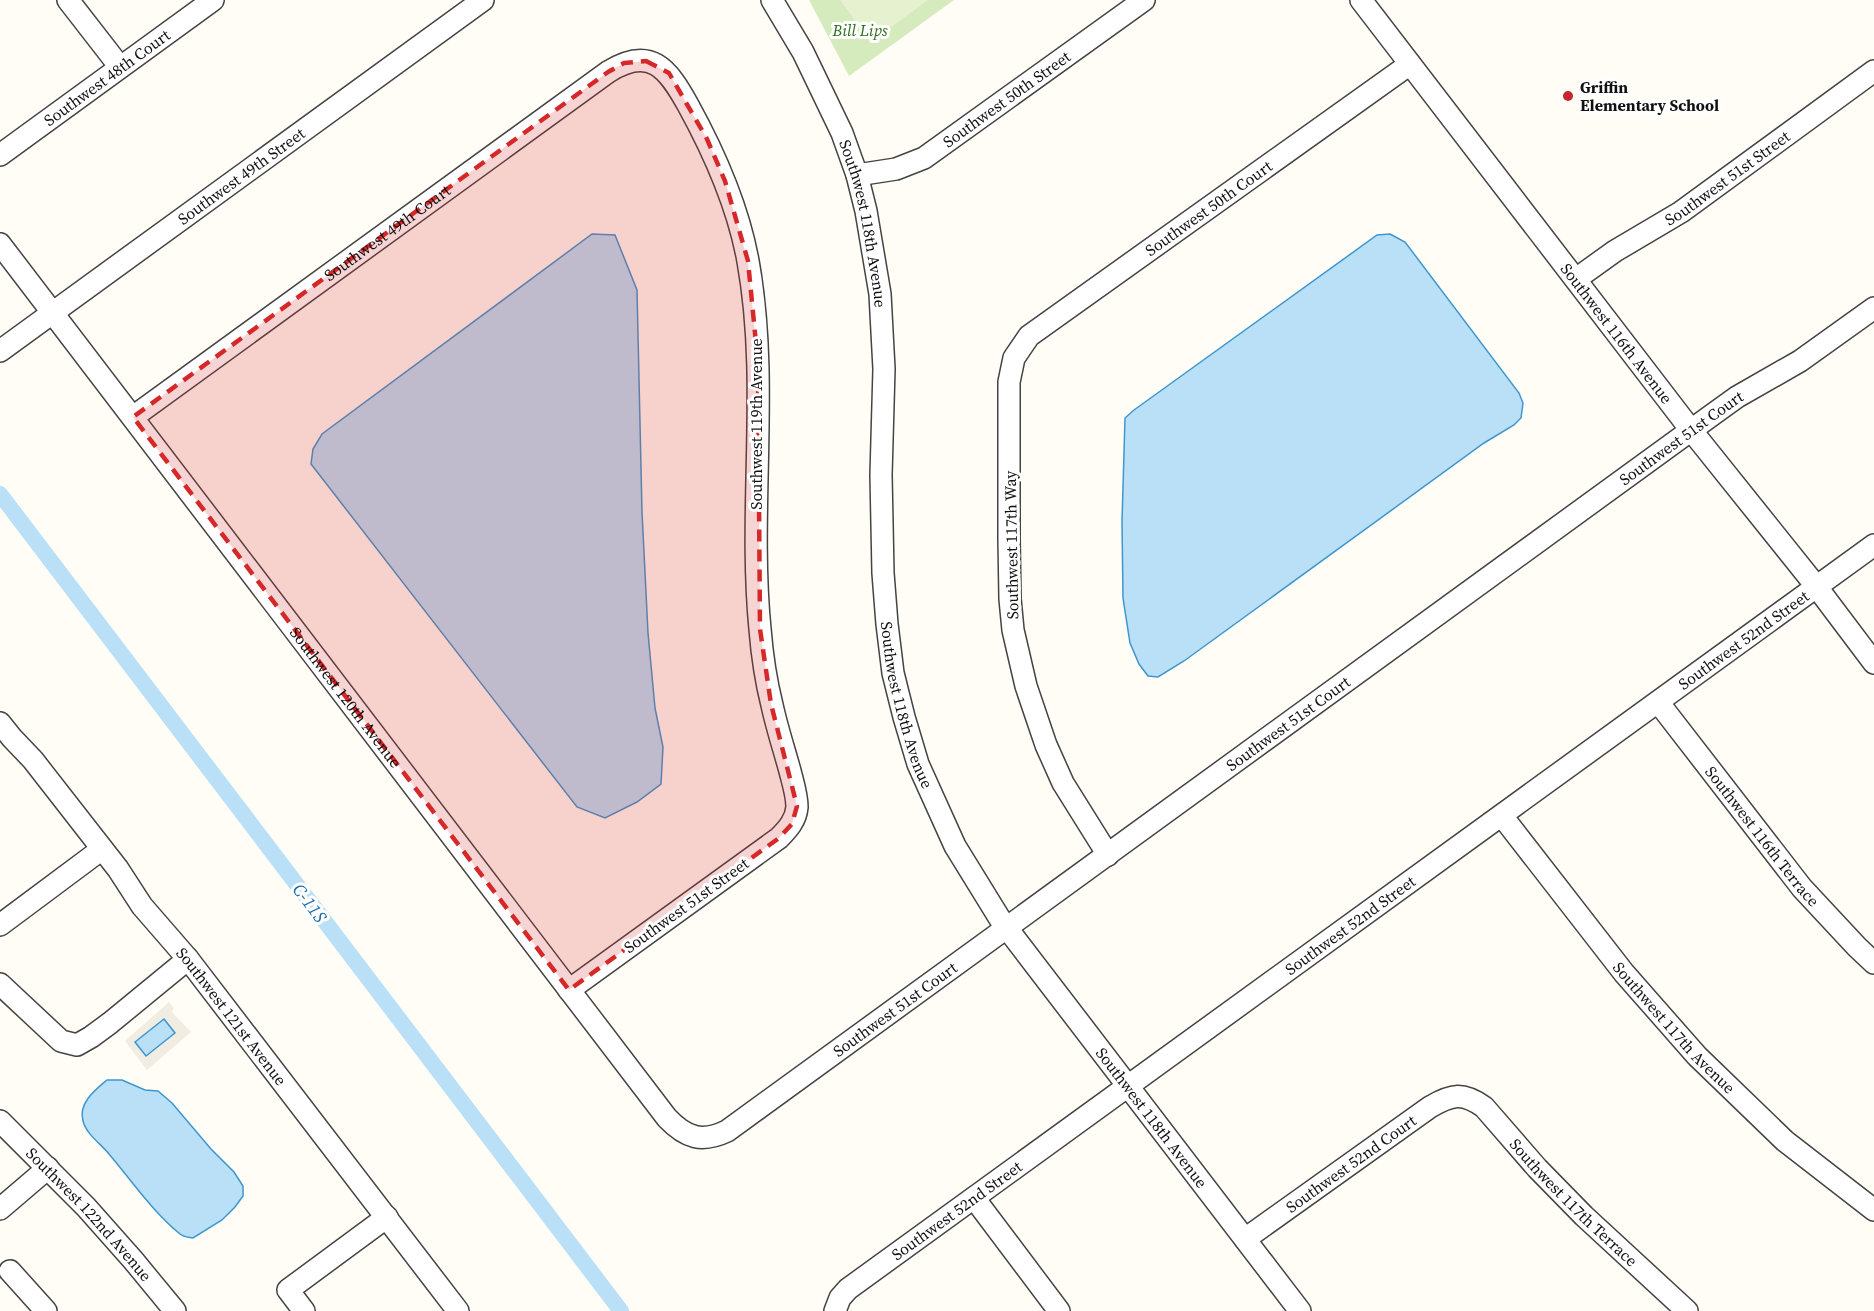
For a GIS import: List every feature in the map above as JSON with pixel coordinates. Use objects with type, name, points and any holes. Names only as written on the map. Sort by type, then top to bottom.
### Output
[{"type":"street","points":[[68,0],[120,67]]},
{"type":"street","name":"Southwest 48th Court","points":[[0,155],[213,0]]},
{"type":"street","name":"Southwest 49th Street","points":[[0,351],[483,0]]},
{"type":"street","name":"Southwest 118th Avenue","points":[[772,0],[822,91],[842,133],[858,175],[880,294],[884,369],[881,475],[883,573],[893,674],[918,764],[955,846],[1007,928],[1300,1311]]},
{"type":"street","name":"Southwest 50th Street","points":[[858,175],[896,169],[924,158],[1144,0]]},
{"type":"street","name":"Southwest 116th Avenue","points":[[1361,0],[1691,430],[1816,586],[1874,663]]},
{"type":"street","name":"Southwest 49th Court","points":[[133,417],[608,72],[624,63],[646,61]]},
{"type":"street","name":"Southwest 119th Avenue","points":[[646,61],[669,73],[707,140],[726,181],[748,261],[758,364],[757,576],[760,629],[771,704],[796,797],[795,815]]},
{"type":"street","name":"Southwest 50th Court","points":[[1014,358],[1029,336],[1410,64]]},
{"type":"street","name":"Southwest 51st Street","points":[[1576,279],[1616,251],[1682,213],[1874,71]]},
{"type":"street","name":"Southwest 120th Avenue","points":[[0,244],[667,1118],[681,1132],[702,1138]]},
{"type":"street","name":"Southwest 51st Court","points":[[702,1138],[727,1131],[1691,430],[1737,397],[1800,362],[1874,308]]},
{"type":"street","name":"Southwest 117th Way","points":[[1014,358],[1009,382],[1008,539],[1013,630],[1026,686],[1046,746],[1063,783],[1108,855]]},
{"type":"street","name":"Southwest 52nd Street","points":[[835,1311],[840,1298],[848,1289],[1874,545]]},
{"type":"street","name":"Southwest 116th Terrace","points":[[1658,702],[1802,888],[1874,963]]},
{"type":"street","name":"Southwest 121st Avenue","points":[[4,736],[33,760],[102,849],[142,906],[188,959],[458,1311]]},
{"type":"street","name":"Southwest 51st Street","points":[[569,990],[779,838],[792,824],[795,815]]},
{"type":"street","name":"Southwest 117th Avenue","points":[[1502,816],[1624,973],[1697,1056],[1785,1141],[1874,1210]]},
{"type":"street","points":[[0,925],[102,849]]},
{"type":"street","points":[[0,984],[62,1041],[77,1044],[110,1023],[188,959]]},
{"type":"street","name":"Southwest 52nd Court","points":[[1245,1239],[1430,1107],[1450,1097],[1460,1096]]},
{"type":"street","name":"Southwest 117th Terrace","points":[[1460,1096],[1474,1100],[1484,1107],[1537,1168],[1584,1216],[1686,1311]]},
{"type":"street","name":"Southwest 122nd Avenue","points":[[0,1121],[86,1207],[175,1311]]},
{"type":"street","points":[[0,1209],[48,1168]]},
{"type":"street","points":[[974,1198],[1059,1311]]},
{"type":"street","points":[[304,1311],[288,1290],[387,1217]]},
{"type":"street","points":[[10,1271],[46,1311]]},
{"type":"highlighted area","points":[[646,61],[669,73],[707,139],[725,181],[748,261],[758,364],[760,629],[771,704],[797,806],[792,824],[779,838],[569,990],[133,417],[608,72],[624,63]]},
{"type":"green space","name":"Bill Lips","points":[[809,0],[954,0],[849,76]]},
{"type":"green space","points":[[840,0],[928,0],[871,42]]},
{"type":"shaded area","points":[[169,1002],[174,1008],[172,1012],[191,1032],[147,1070],[125,1041]]},
{"type":"water","points":[[592,234],[615,235],[637,290],[642,512],[648,633],[655,708],[663,747],[661,784],[637,802],[605,818],[577,807],[311,464],[313,449],[322,434]]},
{"type":"water","points":[[1390,234],[1405,242],[1519,393],[1523,403],[1521,418],[1184,661],[1158,677],[1148,676],[1139,664],[1130,643],[1123,598],[1122,522],[1125,418],[1377,235]]},
{"type":"water","points":[[164,1019],[175,1033],[146,1056],[135,1042]]},
{"type":"water","points":[[107,1080],[122,1080],[145,1090],[158,1091],[172,1103],[234,1172],[243,1186],[243,1196],[222,1220],[193,1238],[182,1235],[151,1206],[109,1154],[90,1135],[83,1121],[83,1108],[97,1088]]},
{"type":"waterway","name":"C-11S","points":[[0,494],[621,1311]]},
{"type":"place","name":"Griffin Elementary School","points":[[1568,96]]}]
